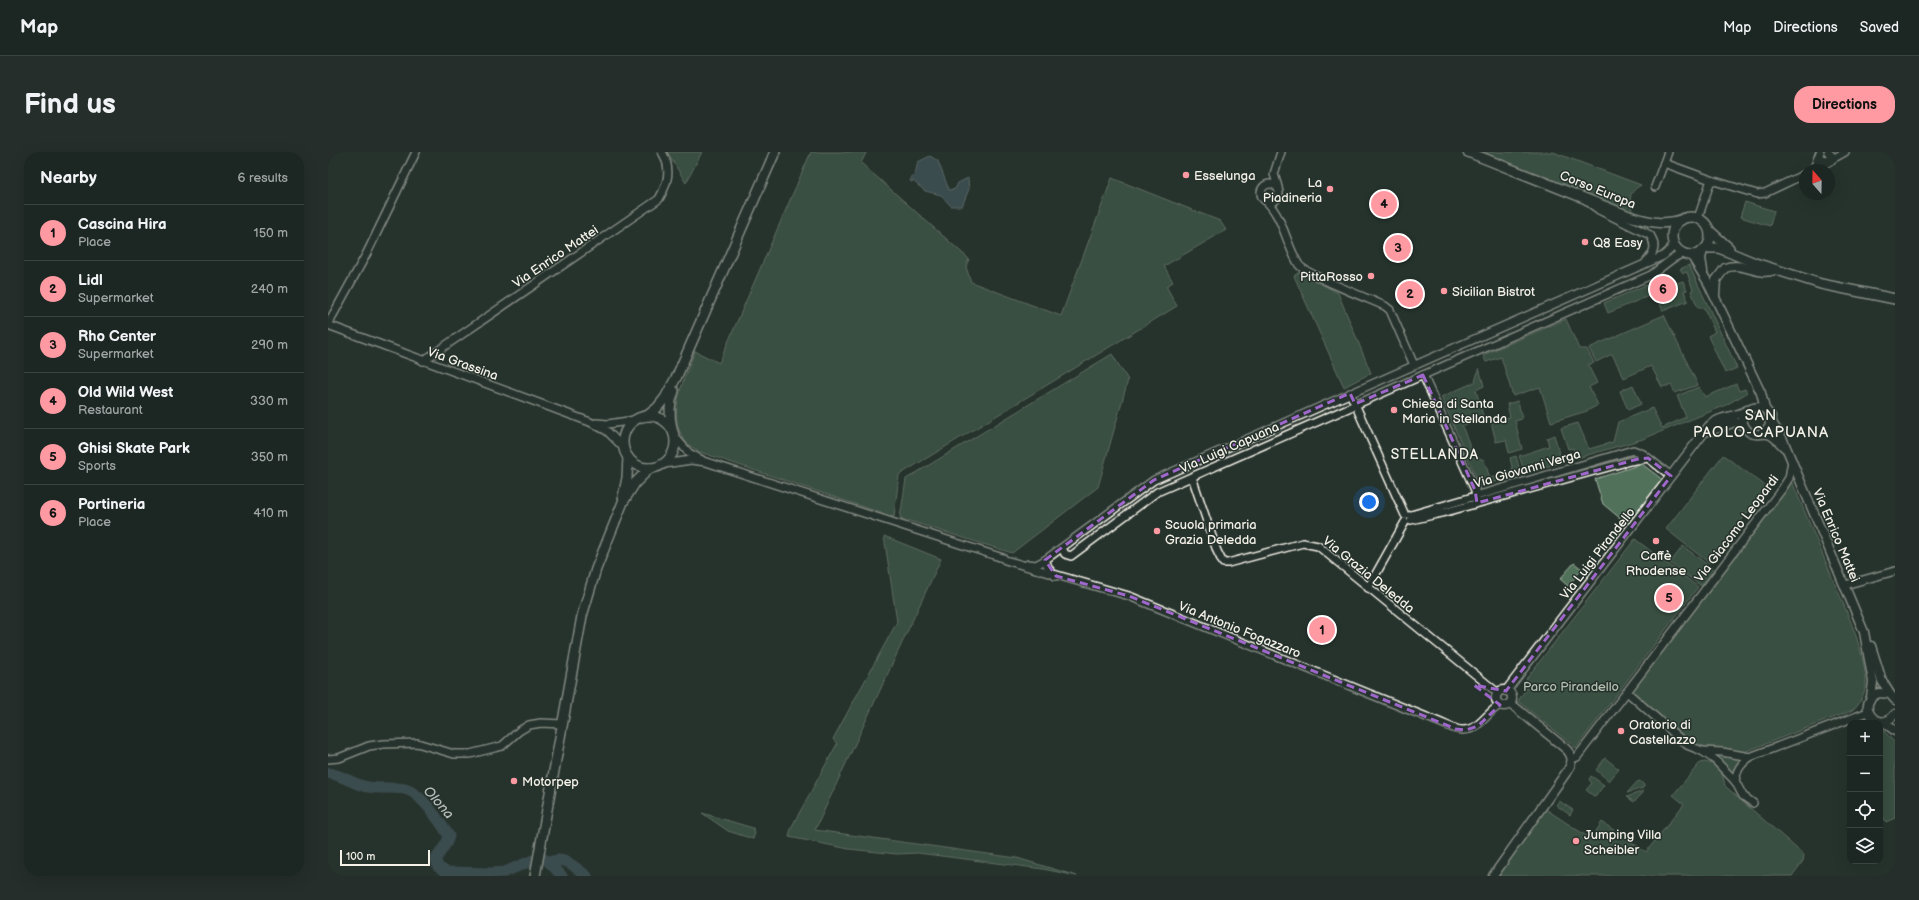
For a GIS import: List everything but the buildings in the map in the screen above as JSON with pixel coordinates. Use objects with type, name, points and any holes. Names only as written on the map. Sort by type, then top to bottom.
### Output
[{"type":"main road","points":[[650,468],[634,464],[628,457],[623,447],[624,433],[635,420],[647,416],[657,408],[665,398],[678,376],[775,152]]},
{"type":"main road","name":"Corso Europa","points":[[1468,152],[1629,216],[1652,222],[1663,227],[1672,238]]},
{"type":"main road","points":[[1738,256],[1698,218],[1688,217],[1681,220],[1673,228],[1672,238],[1676,248],[1687,254],[1719,248],[1738,256],[1775,270],[1821,284],[1895,299]]},
{"type":"main road","name":"Corso Europa","points":[[1652,222],[1674,222],[1681,220]]},
{"type":"main road","points":[[1704,250],[1709,242],[1710,231]]},
{"type":"main road","points":[[536,872],[582,616],[596,569],[623,502],[635,483],[650,468],[664,464],[674,452],[674,433],[670,405],[678,376]]},
{"type":"main road","points":[[647,416],[663,419],[674,433]]},
{"type":"main road","points":[[623,502],[627,478],[628,457]]},
{"type":"street","points":[[328,324],[367,253],[416,152]]},
{"type":"street","name":"Via Enrico Mattei","points":[[423,361],[659,199],[668,179],[667,160],[662,152]]},
{"type":"street","points":[[1655,187],[1668,152]]},
{"type":"street","points":[[1817,160],[1832,154],[1845,152]]},
{"type":"street","points":[[1279,219],[1262,196],[1262,188],[1275,169],[1281,153]]},
{"type":"street","points":[[1817,160],[1826,161],[1832,154]]},
{"type":"street","points":[[1664,163],[1711,180],[1757,194],[1771,190],[1799,177]]},
{"type":"street","points":[[1275,169],[1275,181],[1278,187],[1279,197],[1277,206],[1279,219],[1291,250],[1299,264],[1306,271],[1385,306],[1390,310],[1475,490],[1476,499]]},
{"type":"street","points":[[1698,218],[1711,180]]},
{"type":"street","points":[[1262,188],[1270,184],[1278,187]]},
{"type":"street","points":[[1578,195],[1599,210],[1650,235],[1655,247],[1654,252],[1645,264]]},
{"type":"street","points":[[1267,202],[1276,201],[1279,197]]},
{"type":"street","name":"Via Luigi Capuana","points":[[1045,560],[1154,480],[1645,264],[1668,253],[1672,247],[1672,238]]},
{"type":"street","points":[[1704,250],[1702,263],[1704,275]]},
{"type":"street","points":[[1687,254],[1704,275],[1716,298],[1761,393],[1765,409],[1768,412],[1771,421],[1769,428],[1760,434],[1749,432],[1744,426],[1734,422],[1710,431],[1706,431]]},
{"type":"street","name":"Via Luigi Capuana","points":[[1062,548],[1065,554],[1071,556],[1157,492],[1651,275],[1672,259],[1687,254]]},
{"type":"street","points":[[1716,298],[1716,280],[1725,268],[1738,265],[1767,273],[1775,270]]},
{"type":"street","points":[[1617,276],[1624,278],[1626,282],[1624,286]]},
{"type":"street","points":[[1577,293],[1578,299],[1582,305]]},
{"type":"street","name":"Via Grassina","points":[[328,324],[423,361],[590,422],[607,430],[623,447]]},
{"type":"street","points":[[1744,426],[1743,417],[1749,409],[1757,403],[1758,398],[1756,385]]},
{"type":"street","points":[[1350,393],[1408,518],[1368,588]]},
{"type":"street","points":[[1749,409],[1758,406],[1765,409]]},
{"type":"street","name":"Via Luigi Pirandello","points":[[1506,690],[1713,422],[1727,416],[1742,414],[1749,409]]},
{"type":"street","name":"Via Grassina","points":[[590,422],[608,424],[635,420]]},
{"type":"street","name":"Via Enrico Mattei","points":[[1771,421],[1783,440],[1845,585],[1870,644],[1882,682],[1893,697]]},
{"type":"street","points":[[674,433],[689,453],[706,462],[1003,558],[1033,565],[1045,560],[1049,569],[1056,576]]},
{"type":"street","name":"Via Enrico Mattei","points":[[1760,434],[1771,435],[1786,448]]},
{"type":"street","name":"Via Giovanni Verga","points":[[1408,518],[1476,499],[1630,461],[1648,458],[1671,476]]},
{"type":"street","points":[[664,464],[691,460],[706,462]]},
{"type":"street","name":"Via Giacomo Leopardi","points":[[1494,876],[1568,770],[1572,759],[1577,756],[1627,692],[1782,489],[1789,478],[1792,461]]},
{"type":"street","name":"Via Grazia Deledda","points":[[1192,477],[1222,563],[1228,563],[1308,543],[1318,546],[1498,693]]},
{"type":"street","name":"Via Antonio Fogazzaro","points":[[1003,558],[1005,560],[1056,576],[1128,596],[1456,729],[1464,730],[1475,728],[1500,705]]},
{"type":"street","points":[[1845,585],[1895,571]]},
{"type":"street","name":"Via Enrico Mattei","points":[[1864,632],[1873,682],[1871,697],[1868,704],[1868,712]]},
{"type":"street","points":[[1502,690],[1506,690],[1512,696],[1510,703],[1505,706],[1500,705],[1496,698],[1498,693],[1502,690]]},
{"type":"street","points":[[1627,692],[1687,745],[1702,751],[1715,760],[1735,781],[1743,796],[1753,803]]},
{"type":"street","points":[[1871,697],[1882,692],[1893,697]]},
{"type":"street","points":[[1510,703],[1566,749],[1572,759]]},
{"type":"street","points":[[1735,781],[1742,763],[1750,757],[1868,712],[1874,720],[1884,722],[1895,731]]},
{"type":"street","points":[[1884,722],[1895,714]]},
{"type":"street","points":[[328,759],[339,758],[369,746],[383,744],[417,744],[454,754],[470,754],[502,746],[519,731],[529,725],[541,723],[562,724]]},
{"type":"street","points":[[1702,751],[1722,752],[1750,757]]},
{"type":"highlighted area","points":[[1423,375],[1475,490],[1477,503],[1638,459],[1648,458],[1671,476],[1506,691],[1474,685],[1500,705],[1478,726],[1466,730],[1456,729],[1129,596],[1056,576],[1045,560],[1154,480],[1350,393],[1355,404]]},
{"type":"green space","points":[[667,152],[702,152],[686,183]]},
{"type":"green space","points":[[811,152],[866,153],[861,163],[969,259],[966,267],[971,282],[1061,316],[1112,178],[1220,221],[1226,230],[1164,266],[1173,282],[1166,286],[1177,306],[899,475],[894,517],[700,452],[685,441],[679,430],[677,408],[679,396],[695,351],[719,363]]},
{"type":"green space","points":[[1478,152],[1553,152],[1641,185],[1633,191],[1630,197],[1632,212]]},
{"type":"green space","points":[[1745,202],[1774,211],[1770,226],[1740,217]]},
{"type":"green space","points":[[1689,265],[1737,368],[1725,373],[1708,336],[1715,332],[1704,308],[1698,308],[1691,291],[1693,290],[1687,272],[1683,273],[1680,269]]},
{"type":"green space","points":[[1299,272],[1338,293],[1371,373],[1344,387],[1294,276]]},
{"type":"green space","points":[[1683,281],[1687,290],[1684,291],[1688,301],[1663,311],[1658,300],[1676,292],[1674,284]]},
{"type":"green space","points":[[1646,285],[1651,295],[1608,313],[1604,303]]},
{"type":"green space","points":[[1664,315],[1698,385],[1675,393],[1671,385],[1662,387],[1651,366],[1624,378],[1612,354],[1596,362],[1589,348]]},
{"type":"green space","points":[[1566,319],[1579,349],[1587,349],[1594,363],[1588,365],[1597,383],[1589,387],[1598,405],[1587,411],[1551,422],[1540,387],[1513,396],[1501,357],[1486,362],[1483,355]]},
{"type":"green space","points":[[1112,354],[1128,380],[1098,487],[1012,553],[900,518],[906,479]]},
{"type":"green space","points":[[1479,368],[1484,386],[1476,390],[1483,416],[1462,426],[1474,456],[1484,460],[1490,478],[1513,471],[1510,458],[1516,456],[1521,475],[1480,486],[1441,397],[1475,382]]},
{"type":"green space","points":[[1736,384],[1739,391],[1745,389],[1747,393],[1724,406],[1643,439],[1577,458],[1573,448],[1568,449],[1561,428],[1578,423],[1589,449],[1613,442],[1618,422],[1652,408],[1662,428],[1686,417],[1677,396],[1699,387],[1705,397]]},
{"type":"green space","points":[[1633,385],[1641,404],[1628,410],[1620,391]]},
{"type":"green space","points":[[1518,401],[1522,419],[1515,421],[1522,449],[1509,453],[1506,440],[1496,442],[1491,422],[1510,417],[1507,404]]},
{"type":"green space","points":[[1554,435],[1562,462],[1525,473],[1519,456],[1549,446],[1547,438]]},
{"type":"green space","points":[[1723,455],[1767,487],[1709,563],[1666,529]]},
{"type":"green space","points":[[1642,464],[1663,480],[1627,524],[1603,504],[1595,479]]},
{"type":"green space","points":[[1790,482],[1793,484],[1855,632],[1865,670],[1865,691],[1859,703],[1851,711],[1744,752],[1695,745],[1684,738],[1632,691]]},
{"type":"green space","points":[[884,536],[941,559],[815,830],[1017,858],[1077,876],[1043,869],[918,853],[897,854],[849,849],[789,837],[791,828],[837,744],[833,739],[897,622]]},
{"type":"green space","name":"Parco Pirandello","points":[[1635,539],[1698,587],[1576,748],[1518,701],[1530,683],[1526,679]]},
{"type":"green space","points":[[1683,546],[1714,570],[1701,586],[1670,563]]},
{"type":"green space","points":[[1574,563],[1582,569],[1568,586],[1560,579]]},
{"type":"green space","points":[[1883,731],[1895,743],[1895,818],[1886,822],[1883,816]]},
{"type":"green space","points":[[1708,753],[1744,757],[1734,778]]},
{"type":"green space","points":[[1605,758],[1619,769],[1609,781],[1596,770]]},
{"type":"green space","points":[[1705,762],[1712,764],[1722,772],[1725,786],[1804,855],[1803,861],[1792,876],[1497,876],[1544,808],[1591,839],[1602,822],[1646,852],[1684,804],[1673,795],[1700,763]]},
{"type":"green space","points":[[1591,776],[1604,785],[1595,797],[1586,790],[1592,783],[1589,780]]},
{"type":"green space","points":[[1640,781],[1644,785],[1643,788],[1627,793],[1637,782]]},
{"type":"green space","points":[[1643,791],[1644,792],[1634,802],[1627,797]]},
{"type":"green space","points":[[1559,801],[1573,810],[1570,815],[1556,805]]},
{"type":"green space","points":[[702,813],[753,828],[755,833],[753,839],[728,831]]},
{"type":"water","points":[[930,156],[938,161],[949,190],[955,189],[958,183],[968,178],[969,189],[962,206],[951,206],[941,195],[925,191],[913,181],[911,182],[910,180],[915,174],[918,162]]},
{"type":"waterway","name":"Olona","points":[[328,773],[368,787],[405,789],[418,796],[430,809],[449,836],[447,842],[436,859],[438,867],[447,872],[505,872],[533,860],[544,859],[549,862],[555,860],[565,861],[587,876]]},
{"type":"waterway","name":"Olona","points":[[549,862],[562,876]]},
{"type":"place","name":"Esselunga","points":[[1186,175]]},
{"type":"place","name":"La Piadineria","points":[[1330,189]]},
{"type":"place","name":"Old Wild West","points":[[1384,204]]},
{"type":"place","name":"Q8 Easy","points":[[1585,242]]},
{"type":"place","name":"Rho Center","points":[[1398,248]]},
{"type":"place","name":"PittaRosso","points":[[1371,276]]},
{"type":"place","name":"Portineria","points":[[1663,289]]},
{"type":"place","name":"Sicilian Bistrot","points":[[1444,291]]},
{"type":"place","name":"Lidl","points":[[1410,294]]},
{"type":"place","name":"Chiesa di Santa Maria in Stellanda","points":[[1394,410]]},
{"type":"place","name":"Scuola primaria Grazia Deledda","points":[[1157,531]]},
{"type":"place","name":"Caffè Rhodense","points":[[1656,541]]},
{"type":"place","name":"Ghisi Skate Park","points":[[1669,598]]},
{"type":"place","name":"Cascina Hira","points":[[1322,630]]},
{"type":"place","name":"Oratorio di Castellazzo","points":[[1621,731]]},
{"type":"place","name":"Motorpep","points":[[514,781]]},
{"type":"place","name":"Jumping Villa Scheibler","points":[[1576,841]]},
{"type":"district","name":"SAN PAOLO-CAPUANA","points":[[1761,424]]},
{"type":"district","name":"STELLANDA","points":[[1435,454]]}]
